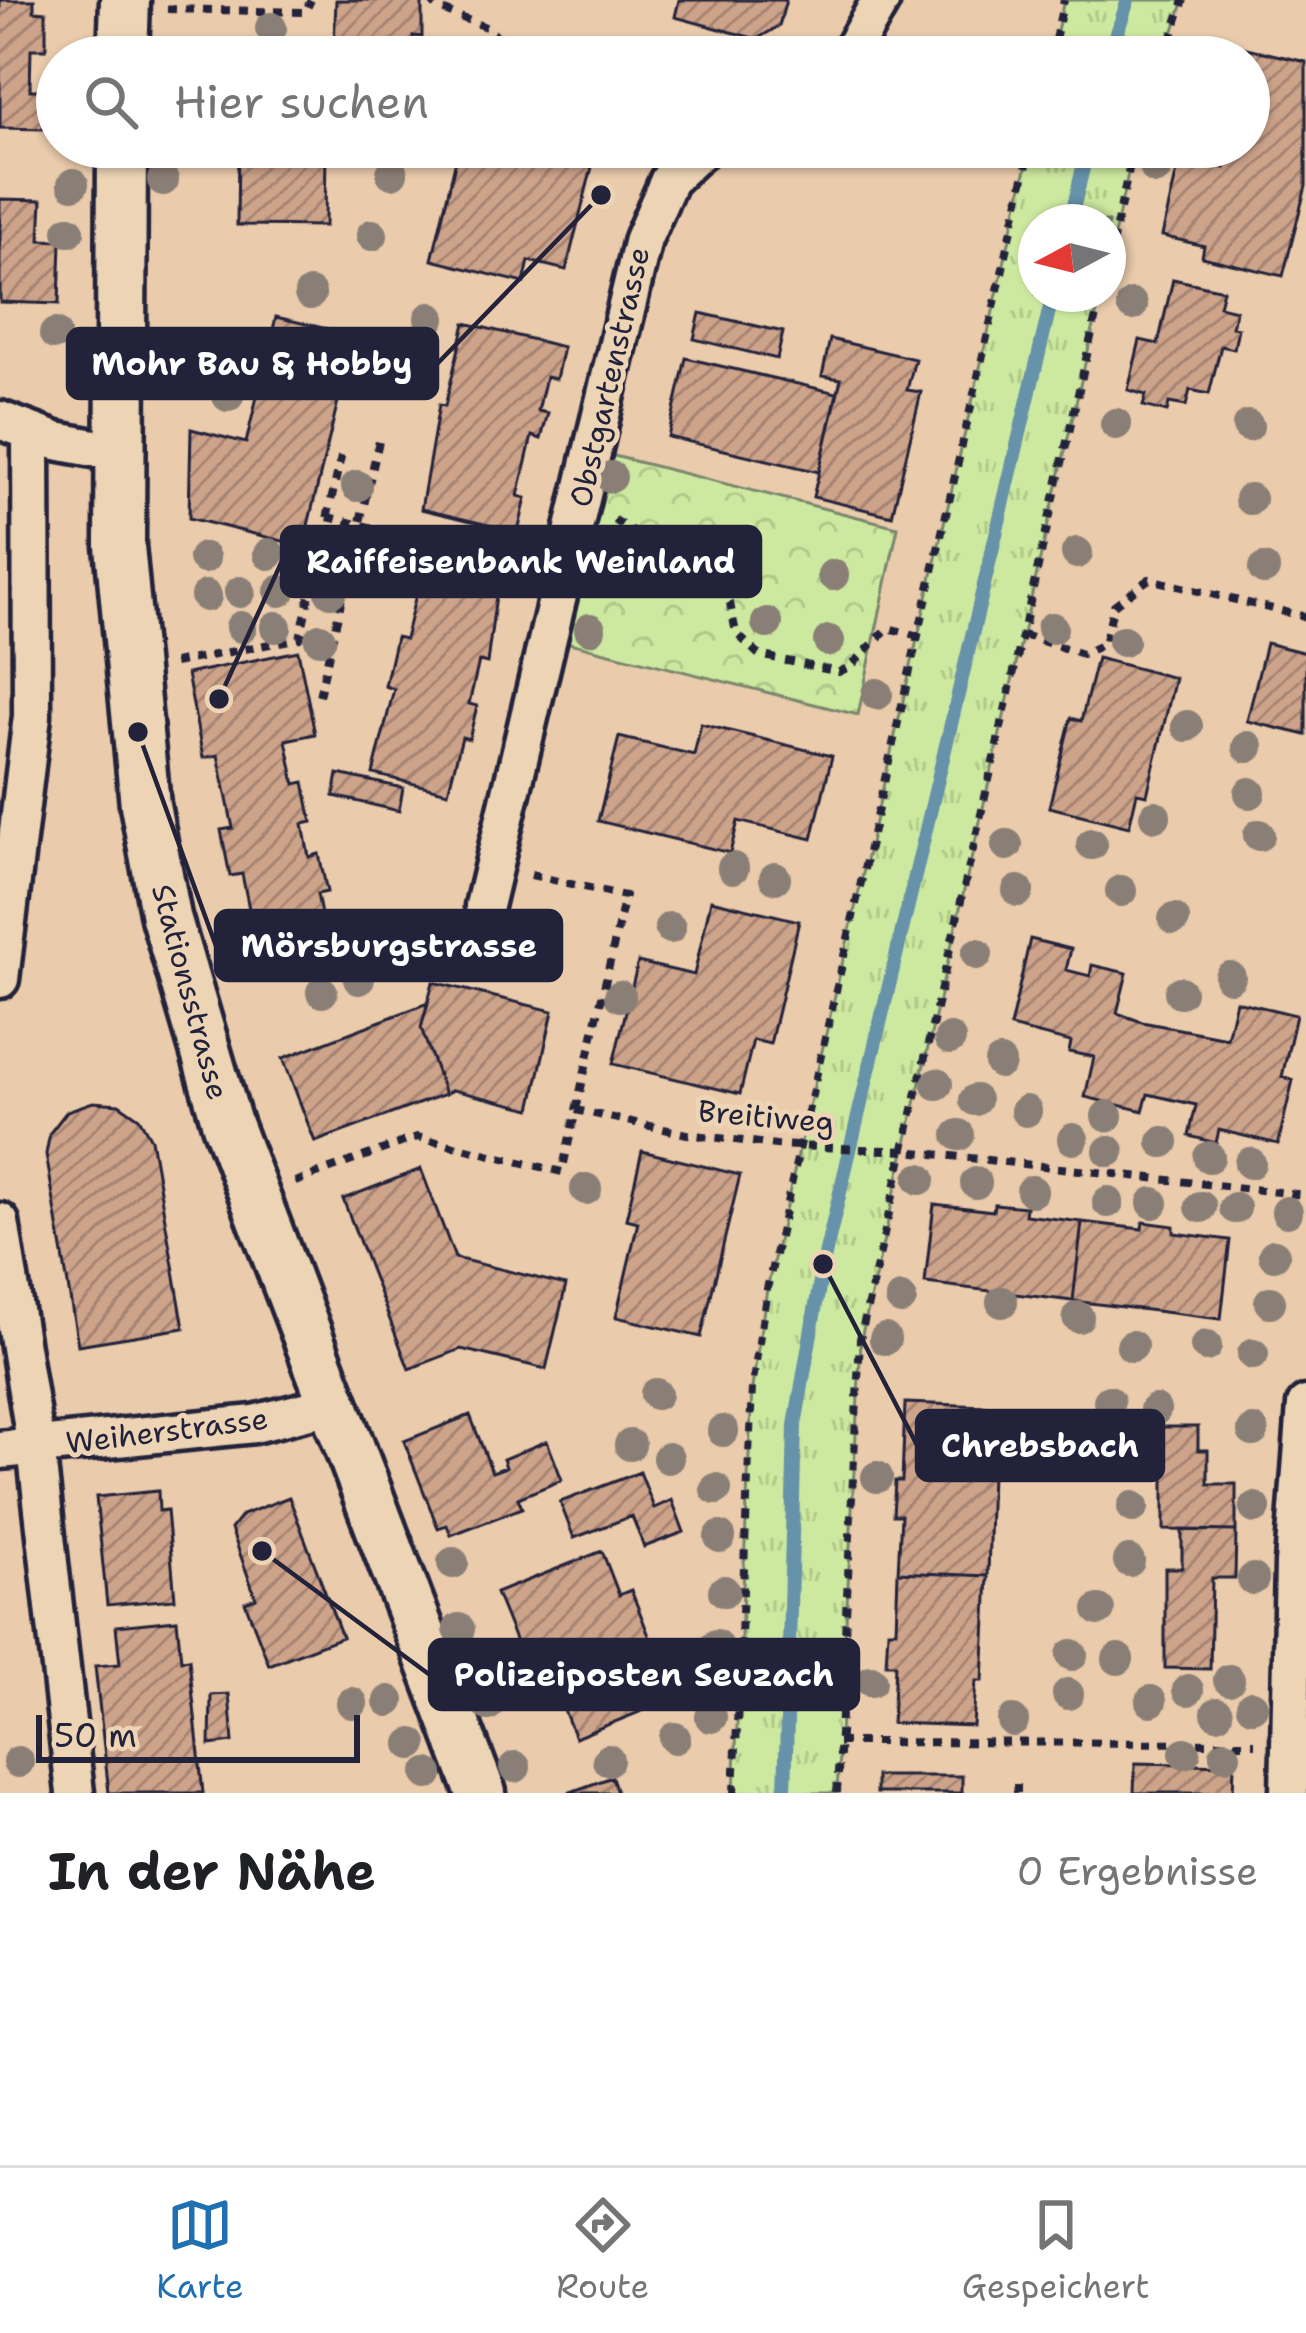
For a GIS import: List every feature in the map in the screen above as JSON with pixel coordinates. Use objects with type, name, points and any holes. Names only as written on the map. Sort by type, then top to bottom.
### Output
[{"type":"main road","points":[[129,36],[139,4]]},
{"type":"main road","name":"Stationsstrasse","points":[[122,168],[116,452],[145,805],[166,917],[227,1124],[481,1793]]},
{"type":"street","points":[[860,36],[881,0]]},
{"type":"street","name":"Obstgartenstrasse","points":[[484,906],[649,218],[669,180],[682,168]]},
{"type":"street","points":[[0,979],[32,716],[16,426],[116,452]]},
{"type":"street","points":[[0,1222],[18,1448],[75,1793]]},
{"type":"street","name":"Weiherstrasse","points":[[18,1448],[254,1424],[333,1404]]},
{"type":"street","points":[[1289,1793],[1299,1687],[1306,1405]]},
{"type":"path","points":[[139,4],[305,12],[311,0]]},
{"type":"path","points":[[430,0],[437,8],[488,28],[496,36]]},
{"type":"path","points":[[1056,36],[1064,0]]},
{"type":"path","points":[[1172,36],[1184,0]]},
{"type":"path","points":[[734,1793],[752,1388],[767,1289],[1026,168]]},
{"type":"path","points":[[1121,204],[1129,168]]},
{"type":"path","points":[[837,1793],[860,1340],[1097,312]]},
{"type":"path","points":[[319,696],[380,437]]},
{"type":"path","points":[[169,664],[300,638],[343,448]]},
{"type":"path","points":[[578,509],[621,523],[717,582],[730,603],[736,633],[759,655],[839,672],[851,667],[888,628],[919,636]]},
{"type":"path","points":[[328,517],[564,573]]},
{"type":"path","points":[[316,570],[440,546]]},
{"type":"path","points":[[1023,635],[1082,654],[1104,644],[1114,605],[1149,579],[1306,617]]},
{"type":"path","points":[[284,1186],[417,1137],[562,1172],[625,896],[494,866]]},
{"type":"path","name":"Breitiweg","points":[[576,1110],[687,1134],[800,1147],[906,1151],[1306,1195]]},
{"type":"path","points":[[838,1742],[1292,1743]]},
{"type":"green space","points":[[1064,0],[1184,0],[1172,36],[1056,36]]},
{"type":"green space","points":[[1026,168],[1129,168],[1121,204],[1018,204],[1018,312],[1097,312],[861,1339],[837,1793],[734,1793],[752,1388],[767,1289]]},
{"type":"green space","points":[[602,453],[898,527],[858,715],[557,640]]},
{"type":"building","points":[[0,0],[34,0],[34,11],[46,12],[46,36],[36,36],[36,49],[31,49],[36,129],[0,128]]},
{"type":"building","points":[[336,0],[422,0],[422,36],[334,36]]},
{"type":"building","points":[[679,0],[786,0],[779,26],[762,36],[675,17]]},
{"type":"building","points":[[1270,54],[1306,62],[1306,186],[1283,276],[1202,257],[1204,246],[1162,236],[1178,168],[1270,168]]},
{"type":"building","points":[[238,168],[326,168],[325,226],[237,225]]},
{"type":"building","points":[[454,168],[592,168],[566,270],[529,261],[524,283],[432,260]]},
{"type":"building","points":[[0,199],[42,200],[40,240],[61,241],[59,304],[0,302]]},
{"type":"building","points":[[1173,279],[1223,290],[1219,306],[1236,310],[1232,327],[1238,328],[1234,349],[1221,346],[1209,394],[1190,390],[1186,406],[1169,403],[1167,412],[1143,406],[1146,395],[1128,390],[1140,340],[1158,344]]},
{"type":"building","points":[[700,313],[783,332],[777,359],[694,339]]},
{"type":"building","points":[[276,317],[354,335],[303,546],[189,518],[191,429],[246,443]]},
{"type":"building","points":[[465,323],[563,347],[556,379],[546,377],[538,411],[548,413],[541,439],[532,436],[518,496],[526,498],[518,532],[421,509],[439,405],[445,406]]},
{"type":"building","points":[[830,339],[915,359],[907,390],[921,392],[892,516],[813,497],[841,379],[822,376]]},
{"type":"building","points":[[686,358],[837,393],[819,472],[668,437]]},
{"type":"building","points":[[422,570],[497,588],[487,663],[479,661],[469,704],[477,706],[469,739],[462,737],[448,792],[373,774],[394,689],[385,686],[396,637],[405,639]]},
{"type":"building","points":[[1266,643],[1306,653],[1306,735],[1247,721]]},
{"type":"building","points":[[298,651],[315,734],[286,740],[295,784],[304,782],[312,822],[303,824],[309,857],[319,854],[327,892],[317,894],[325,935],[257,949],[242,874],[230,876],[221,830],[233,828],[218,755],[203,758],[187,674]]},
{"type":"building","points":[[1097,658],[1175,678],[1147,795],[1137,793],[1129,827],[1049,807],[1071,718],[1081,721]]},
{"type":"building","points":[[701,724],[832,756],[812,839],[738,821],[730,853],[598,821],[619,737],[694,755]]},
{"type":"building","points":[[338,774],[403,788],[399,811],[334,796]]},
{"type":"building","points":[[711,900],[799,921],[770,1044],[753,1040],[740,1094],[613,1064],[638,962],[694,975]]},
{"type":"building","points":[[1030,939],[1071,949],[1066,970],[1090,976],[1092,965],[1127,973],[1117,1013],[1142,1022],[1227,1038],[1236,1001],[1296,1015],[1282,1077],[1293,1080],[1278,1144],[1219,1130],[1216,1143],[1189,1136],[1196,1105],[1148,1094],[1143,1111],[1085,1097],[1094,1057],[1069,1052],[1071,1042],[1010,1027]]},
{"type":"building","points":[[433,982],[553,1011],[531,1109],[453,1090],[445,1094],[421,1028]]},
{"type":"building","points":[[428,1003],[421,1028],[445,1094],[315,1142],[283,1058]]},
{"type":"building","points":[[93,1102],[119,1104],[139,1118],[151,1139],[184,1328],[78,1345],[46,1154],[50,1133],[67,1111]]},
{"type":"building","points":[[642,1151],[740,1175],[701,1337],[616,1317],[638,1222],[626,1219]]},
{"type":"building","points":[[421,1169],[455,1258],[566,1285],[546,1369],[461,1349],[409,1369],[343,1199]]},
{"type":"building","points":[[934,1204],[993,1211],[994,1204],[1026,1207],[1025,1215],[1082,1222],[1073,1301],[925,1283]]},
{"type":"building","points":[[1082,1222],[1142,1229],[1143,1222],[1174,1226],[1174,1233],[1230,1240],[1221,1319],[1073,1301]]},
{"type":"building","points":[[905,1403],[986,1406],[984,1471],[991,1471],[988,1576],[898,1572],[901,1515],[893,1515],[895,1481],[902,1481]]},
{"type":"building","points":[[470,1415],[492,1472],[506,1467],[503,1459],[547,1441],[562,1480],[518,1498],[522,1508],[451,1535],[447,1525],[438,1528],[404,1441]]},
{"type":"building","points":[[1132,1427],[1198,1427],[1198,1450],[1208,1450],[1208,1484],[1236,1484],[1236,1531],[1164,1530],[1164,1464],[1132,1464]]},
{"type":"building","points":[[640,1472],[654,1508],[672,1500],[684,1532],[644,1547],[632,1516],[574,1538],[560,1502]]},
{"type":"building","points":[[158,1491],[159,1511],[167,1510],[175,1599],[107,1605],[96,1497]]},
{"type":"building","points":[[289,1497],[342,1637],[269,1665],[245,1602],[256,1598],[231,1529],[242,1515]]},
{"type":"building","points":[[1182,1530],[1236,1531],[1235,1578],[1212,1578],[1210,1669],[1165,1668],[1165,1568],[1182,1568]]},
{"type":"building","points":[[602,1551],[619,1595],[631,1590],[659,1661],[647,1666],[662,1703],[575,1738],[551,1677],[565,1672],[551,1639],[520,1652],[496,1593]]},
{"type":"building","points":[[898,1572],[988,1576],[983,1681],[976,1681],[973,1726],[892,1723],[895,1664],[886,1664],[888,1630],[896,1630]]},
{"type":"building","points":[[177,1620],[181,1660],[189,1659],[203,1793],[109,1793],[95,1666],[120,1664],[116,1626]]},
{"type":"building","points":[[229,1694],[233,1742],[210,1745],[211,1695]]},
{"type":"building","points":[[1135,1763],[1234,1765],[1233,1793],[1134,1793]]},
{"type":"building","points":[[876,1776],[962,1776],[962,1793],[876,1793]]},
{"type":"building","points":[[612,1777],[617,1793],[568,1793]]},
{"type":"waterway","points":[[1116,36],[1128,0]]},
{"type":"waterway","points":[[1074,204],[1083,168]]},
{"type":"waterway","points":[[785,1793],[795,1425],[823,1264],[1049,312]]},
{"type":"place","name":"Mohr Bau & Hobby","points":[[601,195]]},
{"type":"place","name":"Raiffeisenbank Weinland","points":[[219,699]]},
{"type":"place","name":"Mörsburgstrasse","points":[[138,732]]},
{"type":"place","name":"Chrebsbach","points":[[823,1264]]},
{"type":"place","name":"Polizeiposten Seuzach","points":[[262,1551]]}]
